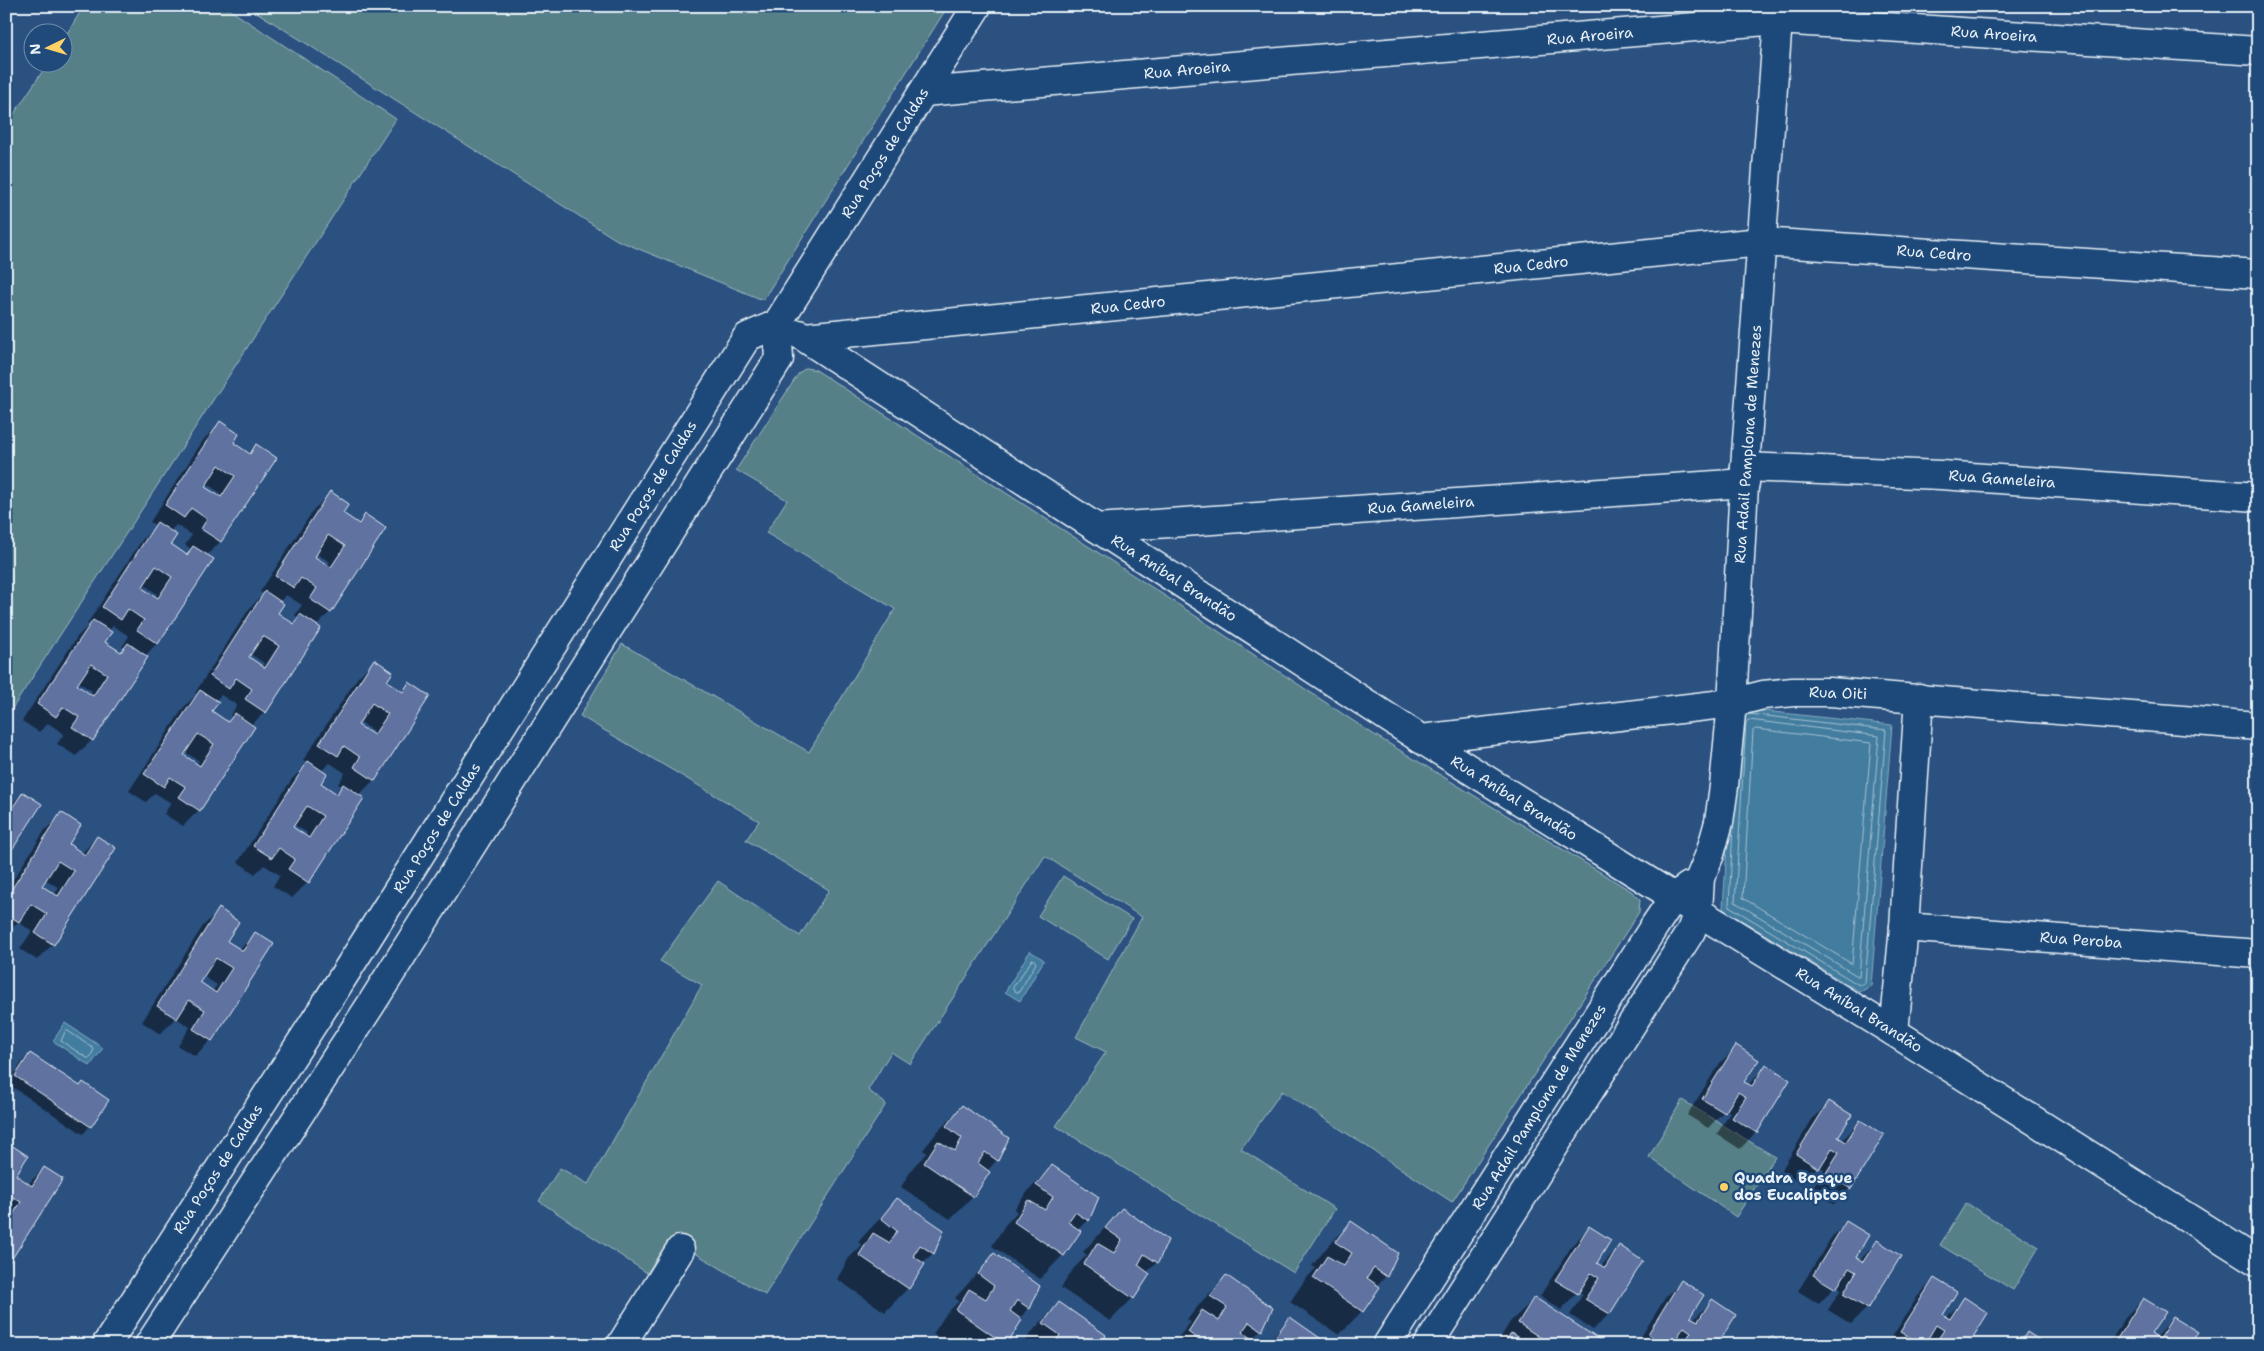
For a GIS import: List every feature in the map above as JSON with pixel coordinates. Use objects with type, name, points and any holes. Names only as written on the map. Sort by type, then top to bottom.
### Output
[{"type":"street","name":"Rua Poços de Caldas","points":[[106,1345],[334,990],[747,337],[777,324],[977,6]]},
{"type":"street","name":"Rua Aroeira","points":[[923,92],[1778,13],[2258,51]]},
{"type":"street","name":"Rua Adail Pamplona de Menezes","points":[[1428,1345],[1691,931],[1698,911],[1700,878],[1710,854],[1719,822],[1732,703],[1745,475],[1778,13]]},
{"type":"street","name":"Rua Cedro","points":[[806,338],[1761,242],[2258,274]]},
{"type":"street","name":"Rua Aníbal Brandão","points":[[777,324],[806,338],[1421,740],[1894,1032],[2258,1262]]},
{"type":"street","points":[[149,1345],[370,1006],[779,360],[777,324]]},
{"type":"street","name":"Rua Gameleira","points":[[1097,528],[1745,475],[1941,475],[2258,497]]},
{"type":"street","name":"Rua Oiti","points":[[1421,740],[1732,703],[1763,695],[1793,692],[1830,692],[1919,698],[2258,726]]},
{"type":"street","points":[[1894,1032],[1904,927],[1919,698]]},
{"type":"street","name":"Rua Adail Pamplona de Menezes","points":[[1387,1345],[1674,897],[1700,878]]},
{"type":"street","name":"Rua Peroba","points":[[1904,927],[2258,954]]},
{"type":"street","points":[[1530,1120],[1530,1132],[1516,1163],[1519,1171],[1533,1180]]},
{"type":"street","points":[[1482,1198],[1496,1210],[1498,1218],[1483,1241],[1484,1256]]},
{"type":"street","points":[[621,1345],[680,1250]]},
{"type":"green space","points":[[84,6],[224,6],[396,119],[6,718],[6,126],[42,72],[72,72],[72,25]]},
{"type":"green space","points":[[247,6],[948,6],[763,300],[617,240]]},
{"type":"green space","points":[[806,368],[816,370],[1173,601],[1373,734],[1631,891],[1640,899],[1639,912],[1452,1202],[1282,1091],[1241,1149],[1335,1209],[1294,1273],[1056,1126],[1106,1052],[1076,1037],[1142,917],[1045,856],[910,1064],[891,1052],[868,1090],[886,1104],[765,1295],[670,1238],[647,1273],[539,1201],[560,1168],[588,1184],[702,985],[660,961],[718,881],[800,936],[829,890],[746,840],[759,821],[580,716],[622,644],[809,752],[895,609],[766,533],[787,500],[736,470],[799,373]]},
{"type":"green space","points":[[1063,876],[1132,919],[1108,959],[1038,916]]},
{"type":"green space","name":"Quadra Bosque dos Eucaliptos","points":[[1682,1100],[1775,1157],[1736,1217],[1649,1157]]},
{"type":"green space","points":[[1966,1203],[2039,1247],[2013,1290],[1940,1245]]},
{"type":"water","points":[[1736,708],[1892,725],[1871,986],[1860,992],[1723,909]]},
{"type":"water","points":[[1030,951],[1044,960],[1020,1001],[1005,992]]},
{"type":"water","points":[[65,1023],[103,1048],[90,1066],[53,1041]]},
{"type":"building","points":[[220,421],[239,434],[234,443],[250,454],[256,444],[277,458],[221,542],[201,529],[207,519],[191,508],[184,518],[165,505]],"holes":[[[219,465],[235,476],[221,497],[205,487]]]},
{"type":"building","points":[[330,491],[349,504],[343,513],[359,524],[365,514],[386,528],[331,613],[310,599],[317,588],[301,578],[294,588],[275,576]],"holes":[[[328,535],[345,546],[331,567],[315,557]]]},
{"type":"building","points":[[157,522],[177,535],[171,544],[187,555],[193,546],[214,559],[158,644],[137,630],[144,620],[128,609],[121,620],[102,607]],"holes":[[[156,566],[172,577],[158,598],[142,588]]]},
{"type":"building","points":[[265,591],[284,604],[278,613],[294,624],[300,614],[321,628],[266,713],[245,699],[252,689],[236,678],[229,689],[210,676]],"holes":[[[263,636],[279,646],[265,668],[249,657]]]},
{"type":"building","points":[[93,620],[112,632],[105,642],[121,652],[128,643],[148,657],[93,741],[72,727],[79,717],[63,707],[56,717],[37,704]],"holes":[[[91,664],[107,674],[93,696],[77,685]]]},
{"type":"building","points":[[374,659],[393,672],[387,681],[403,692],[409,682],[430,696],[375,781],[354,767],[360,757],[344,746],[338,756],[319,744]],"holes":[[[372,703],[388,714],[374,735],[358,725]]]},
{"type":"building","points":[[200,690],[219,702],[212,711],[228,722],[235,713],[255,727],[200,811],[179,797],[186,787],[170,777],[164,787],[144,774]],"holes":[[[198,734],[214,744],[200,766],[184,755]]]},
{"type":"building","points":[[308,761],[327,774],[321,783],[337,794],[343,784],[364,798],[309,883],[288,869],[295,859],[279,848],[272,858],[253,846]],"holes":[[[307,806],[323,816],[309,838],[293,827]]]},
{"type":"building","points":[[23,792],[42,804],[6,859],[6,808],[10,811]]},
{"type":"building","points":[[61,812],[81,825],[69,844],[85,855],[97,836],[116,848],[54,945],[35,933],[47,914],[31,904],[19,922],[6,914],[6,898]],"holes":[[[58,861],[74,871],[58,896],[42,886]]]},
{"type":"building","points":[[219,908],[239,922],[227,941],[243,951],[255,932],[274,944],[212,1041],[193,1029],[205,1010],[189,1000],[177,1019],[157,1006]],"holes":[[[216,958],[232,968],[216,993],[200,982]]]},
{"type":"building","points":[[1736,1045],[1759,1060],[1744,1082],[1752,1086],[1766,1064],[1790,1080],[1757,1133],[1732,1118],[1746,1097],[1738,1092],[1725,1113],[1702,1099]]},
{"type":"building","points":[[30,1053],[80,1086],[83,1082],[109,1100],[91,1127],[15,1076]]},
{"type":"building","points":[[1829,1101],[1852,1115],[1838,1137],[1846,1142],[1860,1120],[1884,1135],[1851,1189],[1826,1173],[1839,1152],[1832,1148],[1819,1169],[1796,1154]]},
{"type":"building","points":[[962,1105],[1009,1138],[998,1161],[985,1152],[978,1163],[990,1172],[974,1197],[924,1163],[938,1141],[955,1151],[962,1138],[946,1126]]},
{"type":"building","points":[[8,1143],[28,1156],[16,1175],[32,1186],[44,1167],[63,1179],[6,1268],[6,1225],[21,1202],[6,1193],[6,1146]]},
{"type":"building","points":[[1052,1165],[1099,1197],[1089,1221],[1075,1212],[1068,1222],[1081,1231],[1064,1256],[1014,1222],[1028,1200],[1045,1210],[1053,1197],[1036,1185]]},
{"type":"building","points":[[897,1198],[944,1230],[934,1254],[920,1245],[913,1256],[925,1264],[909,1289],[859,1255],[873,1233],[890,1243],[897,1231],[881,1218]]},
{"type":"building","points":[[1122,1208],[1168,1240],[1158,1263],[1144,1254],[1138,1265],[1150,1274],[1134,1299],[1084,1264],[1097,1243],[1114,1253],[1122,1240],[1105,1228]]},
{"type":"building","points":[[1351,1221],[1398,1253],[1387,1277],[1374,1268],[1367,1278],[1380,1287],[1363,1312],[1313,1278],[1327,1256],[1344,1266],[1352,1253],[1335,1242]]},
{"type":"building","points":[[1846,1221],[1869,1235],[1856,1257],[1863,1262],[1877,1240],[1901,1256],[1868,1309],[1843,1294],[1856,1272],[1849,1268],[1836,1289],[1813,1275]]},
{"type":"building","points":[[1589,1226],[1611,1240],[1597,1263],[1605,1268],[1619,1245],[1643,1261],[1610,1314],[1585,1299],[1599,1278],[1591,1273],[1578,1294],[1555,1280]]},
{"type":"building","points":[[994,1253],[1040,1286],[1030,1309],[1017,1300],[1010,1311],[1022,1320],[1006,1345],[956,1310],[969,1289],[986,1299],[994,1286],[978,1274]]},
{"type":"building","points":[[1226,1275],[1273,1308],[1262,1331],[1249,1322],[1242,1332],[1255,1341],[1252,1345],[1206,1345],[1188,1332],[1202,1310],[1219,1321],[1227,1307],[1210,1296]]},
{"type":"building","points":[[1934,1278],[1957,1292],[1943,1315],[1950,1319],[1964,1297],[1988,1313],[1968,1345],[1934,1345],[1944,1330],[1936,1325],[1924,1345],[1900,1332]]},
{"type":"building","points":[[1681,1280],[1704,1295],[1690,1317],[1698,1321],[1712,1299],[1736,1315],[1717,1345],[1683,1345],[1691,1332],[1684,1327],[1672,1345],[1665,1345],[1648,1334]]},
{"type":"building","points":[[1534,1297],[1603,1342],[1601,1345],[1545,1345],[1547,1342],[1518,1323]]},
{"type":"building","points":[[2143,1298],[2166,1312],[2151,1334],[2159,1339],[2173,1317],[2198,1332],[2190,1345],[2113,1345]]},
{"type":"building","points":[[1059,1302],[1106,1335],[1102,1345],[1054,1345],[1060,1335],[1043,1323]]},
{"type":"building","points":[[1290,1317],[1330,1345],[1284,1345],[1274,1338]]},
{"type":"building","points":[[2027,1332],[2047,1345],[2019,1345]]},
{"type":"building","points":[[1511,1333],[1530,1345],[1503,1345]]},
{"type":"building","points":[[1771,1336],[1785,1345],[1765,1345]]},
{"type":"place","name":"Quadra Bosque dos Eucaliptos","points":[[1724,1187]]}]
